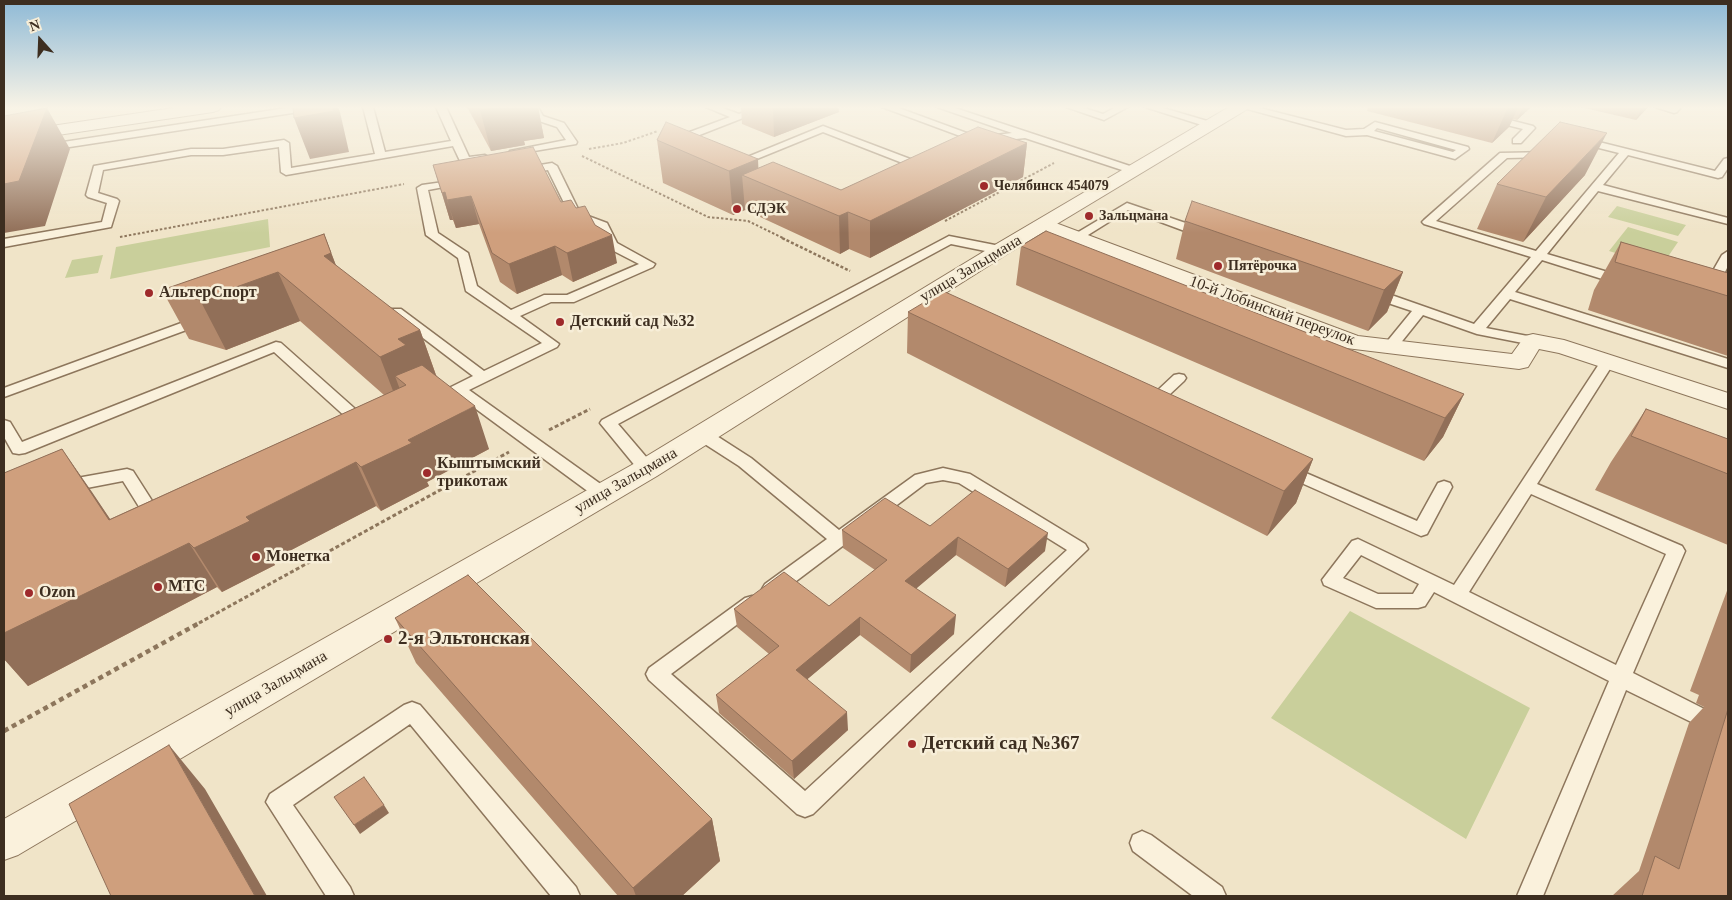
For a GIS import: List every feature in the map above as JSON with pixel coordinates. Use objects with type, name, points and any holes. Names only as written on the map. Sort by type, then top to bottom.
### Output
[{"type":"street","name":"улица Зальцмана","points":[[4,841],[925,306],[1000,250],[1045,225],[1169,149]]},
{"type":"street","name":"10-й Лобинский переулок","points":[[1045,225],[1354,343],[1519,362],[1533,341]]},
{"type":"street","points":[[1533,341],[1564,347],[1728,401]]},
{"type":"lane","points":[[4,154],[37,149]]},
{"type":"lane","points":[[4,243],[107,225],[112,201],[92,195],[98,168],[191,152],[223,152],[243,149]]},
{"type":"lane","points":[[284,149],[286,172],[421,149]]},
{"type":"lane","points":[[379,149],[381,156]]},
{"type":"lane","points":[[459,149],[465,161],[533,149]]},
{"type":"lane","points":[[741,174],[722,166],[770,149]]},
{"type":"lane","points":[[879,149],[926,165],[905,176]]},
{"type":"lane","points":[[1067,149],[1132,170]]},
{"type":"lane","points":[[1429,149],[1454,156],[1464,149]]},
{"type":"lane","points":[[1610,149],[1723,176],[1728,161]]},
{"type":"lane","points":[[1477,330],[1625,152]]},
{"type":"lane","points":[[1559,154],[1504,155],[1428,222],[1634,284]]},
{"type":"lane","points":[[506,174],[552,166],[575,215],[603,225],[612,244],[649,264],[569,299],[549,298],[510,315]]},
{"type":"lane","points":[[423,406],[552,344],[472,288],[464,256],[432,234],[422,188],[478,179]]},
{"type":"lane","points":[[1596,187],[1728,221]]},
{"type":"lane","points":[[1076,237],[1126,206],[1218,238]]},
{"type":"lane","points":[[647,469],[608,423],[949,240],[1000,250]]},
{"type":"lane","points":[[1701,305],[1728,255]]},
{"type":"lane","points":[[1356,287],[1477,330],[1533,341]]},
{"type":"lane","points":[[1507,294],[1728,364]]},
{"type":"lane","points":[[384,303],[483,377]]},
{"type":"lane","points":[[1390,348],[1420,310]]},
{"type":"lane","points":[[4,393],[217,314]]},
{"type":"lane","points":[[19,449],[276,346],[375,429],[353,439]]},
{"type":"lane","points":[[1457,595],[1608,362]]},
{"type":"lane","points":[[1148,407],[1179,378]]},
{"type":"lane","points":[[458,389],[603,494]]},
{"type":"lane","points":[[1130,399],[1166,415]]},
{"type":"lane","points":[[4,425],[28,466]]},
{"type":"lane","points":[[704,435],[745,462],[839,539]]},
{"type":"lane","points":[[1275,464],[1421,530],[1444,487]]},
{"type":"lane","points":[[943,474],[964,478],[1079,549],[805,806],[656,674],[839,539],[921,479],[943,474]]},
{"type":"lane","points":[[51,489],[127,475],[160,527],[169,523]]},
{"type":"lane","points":[[1527,486],[1676,551],[1620,677],[1530,896]]},
{"type":"lane","points":[[1430,582],[1418,601],[1376,601],[1331,580],[1358,546],[1457,595],[1728,731]]},
{"type":"lane","points":[[341,896],[278,802],[412,711],[567,896]]},
{"type":"lane","points":[[1142,843],[1213,896]]},
{"type":"path","points":[[584,150],[590,149]]},
{"type":"path","points":[[575,152],[708,217],[748,221],[851,271],[842,276]]},
{"type":"path","points":[[937,225],[1076,152]]},
{"type":"path","points":[[114,238],[408,183]]},
{"type":"path","points":[[4,731],[590,408]]},
{"type":"green space","points":[[1617,206],[1686,225],[1678,236],[1608,217]]},
{"type":"green space","points":[[268,219],[270,247],[110,279],[116,247]]},
{"type":"green space","points":[[1628,227],[1678,242],[1661,267],[1609,251]]},
{"type":"green space","points":[[103,255],[98,273],[65,278],[72,260]]},
{"type":"green space","points":[[1350,611],[1530,708],[1466,839],[1271,718]]},
{"type":"building","points":[[4,149],[31,149],[19,181],[4,184]]},
{"type":"building","points":[[522,149],[534,149],[561,202],[571,200],[576,208],[585,206],[595,225],[612,235],[567,253],[555,246],[509,264],[492,253],[471,196],[447,200],[445,192],[442,193],[433,165]]},
{"type":"building","points":[[678,149],[733,149],[758,159],[729,171]]},
{"type":"building","points":[[930,149],[1015,149],[870,221],[848,212],[839,216],[742,175],[773,162],[841,190]]},
{"type":"building","points":[[1533,149],[1592,149],[1546,197],[1497,184]]},
{"type":"building","points":[[1192,201],[1403,272],[1384,290],[1185,221]]},
{"type":"building","points":[[1046,231],[1464,394],[1445,418],[1021,246]]},
{"type":"building","points":[[324,234],[331,253],[324,256],[420,330],[398,339],[406,345],[380,357],[278,272],[200,300],[162,290]]},
{"type":"building","points":[[1621,242],[1728,273],[1728,296],[1615,262]]},
{"type":"building","points":[[943,291],[1313,459],[1284,491],[908,312]]},
{"type":"building","points":[[422,365],[475,406],[408,440],[412,443],[361,467],[356,462],[246,517],[250,521],[194,548],[189,543],[4,633],[4,473],[62,449],[109,520],[406,385],[395,376]]},
{"type":"building","points":[[1646,409],[1728,439],[1728,474],[1631,436]]},
{"type":"building","points":[[975,490],[1048,533],[1008,569],[958,537],[905,581],[956,615],[911,655],[860,617],[796,670],[847,712],[792,761],[716,695],[779,646],[734,609],[784,572],[829,606],[887,560],[842,530],[885,498],[930,526]]},
{"type":"building","points":[[468,575],[712,819],[633,888],[395,618]]},
{"type":"building","points":[[1728,709],[1728,896],[1642,896],[1655,856],[1679,869]]},
{"type":"building","points":[[169,745],[255,896],[111,896],[69,804]]},
{"type":"building","points":[[364,777],[384,805],[354,825],[334,797]]},
{"type":"place","name":"Челябинск 454079","points":[[984,186]]},
{"type":"place","name":"СДЭК","points":[[737,209]]},
{"type":"place","name":"Зальцмана","points":[[1089,216]]},
{"type":"place","name":"Пятёрочка","points":[[1218,266]]},
{"type":"place","name":"АльтерСпорт","points":[[149,293]]},
{"type":"place","name":"Детский сад №32","points":[[560,322]]},
{"type":"place","name":"Кыштымский трикотаж","points":[[427,473]]},
{"type":"place","name":"Монетка","points":[[256,557]]},
{"type":"place","name":"МТС","points":[[158,587]]},
{"type":"place","name":"Ozon","points":[[29,593]]},
{"type":"place","name":"2-я Эльтонская","points":[[388,639]]},
{"type":"place","name":"Детский сад №367","points":[[912,744]]}]
